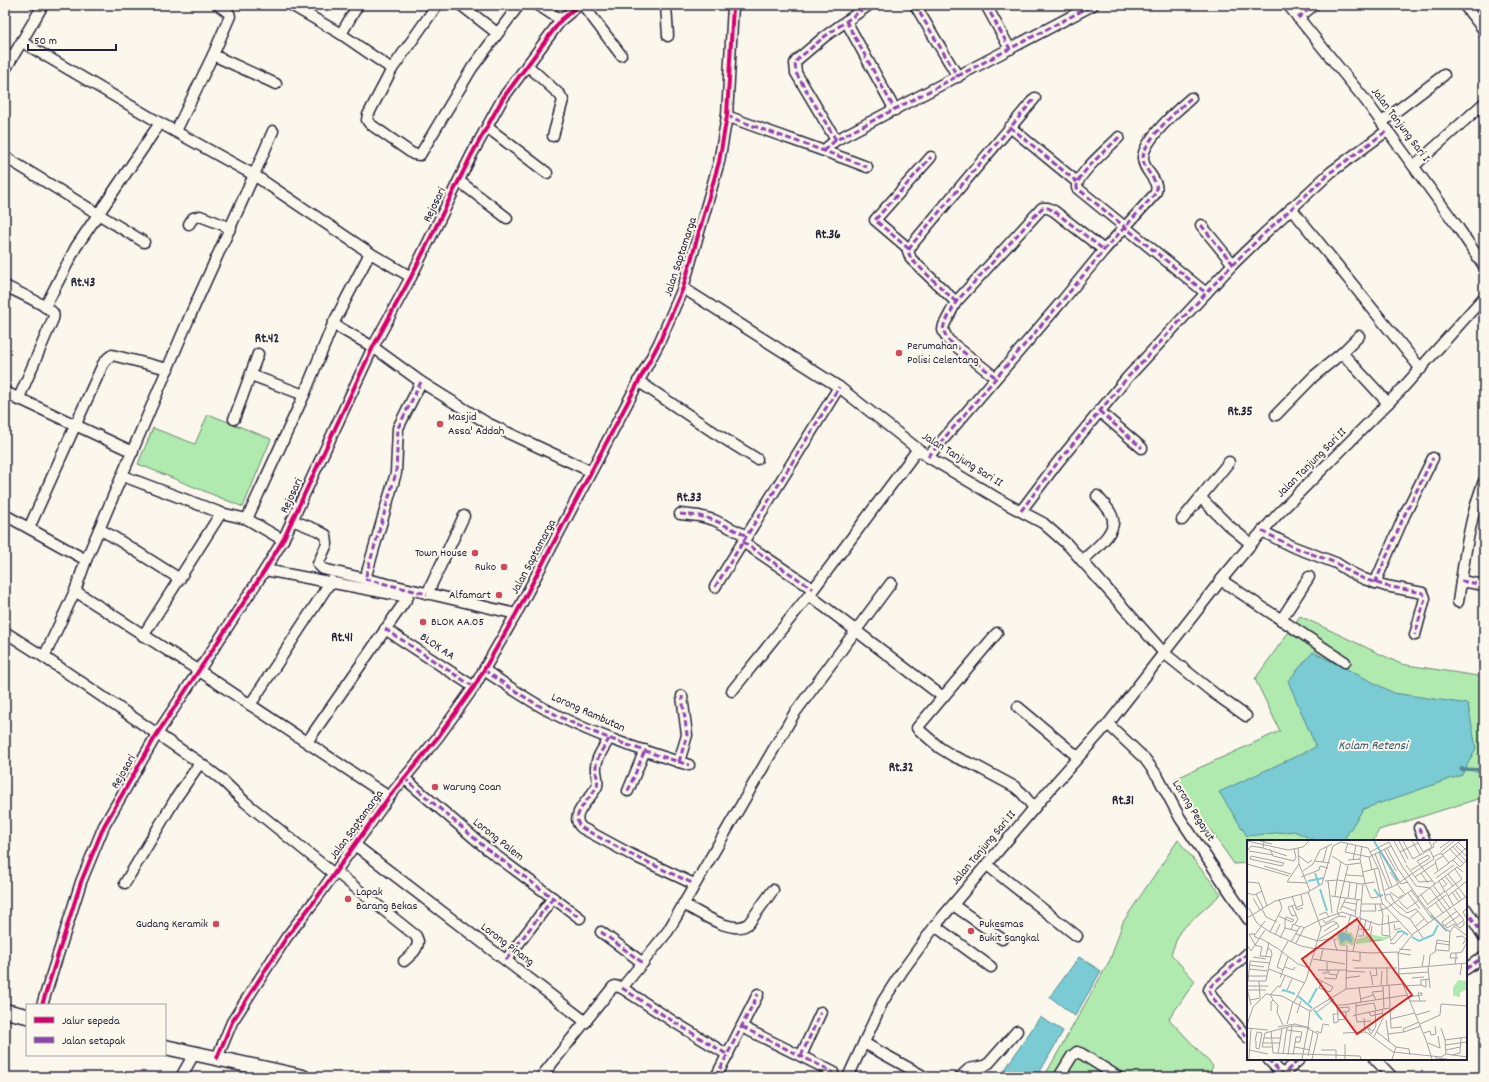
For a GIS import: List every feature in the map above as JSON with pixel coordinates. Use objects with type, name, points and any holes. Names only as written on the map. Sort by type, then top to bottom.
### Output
[{"type":"street","points":[[5,70],[43,5]]},
{"type":"street","points":[[176,131],[230,16],[229,13],[218,5]]},
{"type":"street","points":[[291,5],[341,34],[392,69]]},
{"type":"street","points":[[341,34],[358,5]]},
{"type":"street","points":[[436,5],[392,69],[368,115],[367,120],[370,124],[413,154],[420,154],[463,81],[519,5]]},
{"type":"street","points":[[461,5],[497,33]]},
{"type":"street","points":[[538,5],[560,20]]},
{"type":"street","name":"Rejosari","points":[[42,1004],[81,882],[104,826],[157,734],[265,570],[282,540],[373,346],[411,277],[502,98],[560,20],[579,5]]},
{"type":"street","points":[[583,5],[621,55]]},
{"type":"street","points":[[666,5],[668,36]]},
{"type":"street","name":"Jalan Saptamarga","points":[[217,1058],[226,1035],[239,1009],[286,938],[335,873],[389,797],[438,737],[474,687],[516,614],[590,471],[659,343],[683,288],[714,182],[727,116],[733,5]]},
{"type":"street","points":[[836,140],[796,73],[795,66],[798,59],[869,5]]},
{"type":"street","points":[[915,5],[958,77]]},
{"type":"street","points":[[986,5],[1010,50]]},
{"type":"street","points":[[824,150],[836,140],[1010,50],[1093,5]]},
{"type":"street","name":"Jalan Tanjung Sari I","points":[[1288,5],[1385,126],[1484,266]]},
{"type":"street","points":[[1298,18],[1314,5]]},
{"type":"street","points":[[1464,5],[1483,29],[1484,33]]},
{"type":"street","points":[[846,21],[895,110]]},
{"type":"street","points":[[22,42],[254,175],[370,252],[411,277]]},
{"type":"street","points":[[213,55],[276,84]]},
{"type":"street","points":[[527,65],[560,95],[563,100],[553,136]]},
{"type":"street","points":[[1021,511],[1099,411],[1127,378],[1233,264],[1291,208],[1444,74]]},
{"type":"street","points":[[956,302],[911,259],[908,253],[909,249],[1035,98]]},
{"type":"street","points":[[928,457],[995,377],[1157,190],[1155,182],[1144,164],[1143,153],[1146,146],[1170,117],[1191,98]]},
{"type":"street","points":[[1414,166],[1484,104]]},
{"type":"street","points":[[727,116],[824,150],[867,167]]},
{"type":"street","points":[[45,306],[70,258],[160,122]]},
{"type":"street","points":[[487,127],[547,173]]},
{"type":"street","points":[[1010,127],[1077,182]]},
{"type":"street","points":[[44,657],[75,591],[86,560],[190,316],[231,228],[273,131]]},
{"type":"street","points":[[1119,137],[1087,169],[1077,182],[1077,188],[1206,293]]},
{"type":"street","points":[[5,157],[144,242]]},
{"type":"street","points":[[909,249],[875,220],[930,157]]},
{"type":"street","points":[[459,181],[507,218]]},
{"type":"street","points":[[995,377],[951,344],[945,336],[943,330],[944,324],[956,302],[1042,208],[1048,208],[1054,211],[1104,250]]},
{"type":"street","points":[[1291,208],[1420,369]]},
{"type":"street","points":[[189,224],[193,218],[200,216],[231,228]]},
{"type":"street","points":[[1201,225],[1233,264]]},
{"type":"street","points":[[247,519],[304,395],[333,324],[370,252]]},
{"type":"street","points":[[5,286],[45,306],[53,313],[54,319],[18,400]]},
{"type":"street","name":"Jalan Tanjung Sari II","points":[[683,288],[839,387],[928,457],[1050,529],[1082,561],[1164,653]]},
{"type":"street","name":"Jalan Tanjung Sari II","points":[[848,1077],[879,1008],[887,994],[935,926],[1034,808],[1108,724],[1221,580],[1262,531],[1388,403],[1484,296]]},
{"type":"street","points":[[333,324],[373,346],[421,382],[487,423],[590,471]]},
{"type":"street","points":[[1276,415],[1314,376],[1342,353],[1359,336]]},
{"type":"street","points":[[1342,353],[1388,403]]},
{"type":"street","points":[[234,419],[258,354]]},
{"type":"street","points":[[29,528],[103,364],[108,358],[112,355],[168,369]]},
{"type":"street","points":[[251,375],[304,395]]},
{"type":"street","points":[[638,381],[715,433],[757,459]]},
{"type":"street","points":[[365,579],[395,478],[398,428],[421,382]]},
{"type":"street","points":[[716,587],[839,387]]},
{"type":"street","points":[[6,396],[133,452]]},
{"type":"street","points":[[1099,411],[1142,448]]},
{"type":"street","points":[[732,691],[811,592],[918,449]]},
{"type":"street","points":[[1375,583],[1405,514],[1433,458]]},
{"type":"street","points":[[1182,520],[1229,462]]},
{"type":"street","points":[[122,476],[221,513],[247,519],[282,540]]},
{"type":"street","points":[[1458,602],[1469,537],[1479,494],[1484,481]]},
{"type":"street","points":[[1082,561],[1105,538],[1114,522],[1112,516],[1097,496]]},
{"type":"street","points":[[1201,498],[1228,525],[1251,544]]},
{"type":"street","points":[[143,636],[221,513]]},
{"type":"street","points":[[680,514],[699,516],[714,520],[745,539],[856,630],[943,696]]},
{"type":"street","points":[[5,516],[86,560]]},
{"type":"street","points":[[427,594],[464,516]]},
{"type":"street","points":[[292,520],[326,535],[327,544],[318,564],[323,569],[516,614]]},
{"type":"street","points":[[99,530],[112,536],[180,579]]},
{"type":"street","points":[[1262,531],[1291,546],[1336,563],[1357,576],[1375,583],[1424,594],[1425,598],[1415,635]]},
{"type":"street","points":[[265,570],[408,597],[307,742]]},
{"type":"street","points":[[1280,620],[1309,576]]},
{"type":"street","points":[[1221,580],[1345,662]]},
{"type":"street","points":[[1461,581],[1484,585]]},
{"type":"street","points":[[250,706],[331,582]]},
{"type":"street","points":[[622,988],[668,931],[794,714],[891,583]]},
{"type":"street","points":[[75,591],[198,670],[389,797]]},
{"type":"street","name":"BLOK AA","points":[[385,629],[474,687]]},
{"type":"street","points":[[5,632],[200,763],[221,779],[244,802],[416,936],[418,941],[417,948],[413,954],[404,961]]},
{"type":"street","points":[[997,633],[917,728],[940,748],[953,756],[976,766],[1015,787],[1034,808]]},
{"type":"street","points":[[1164,653],[1215,694],[1246,716]]},
{"type":"street","name":"Lorong Rambutan","points":[[484,670],[550,712],[609,739],[684,763],[687,735],[682,696]]},
{"type":"street","points":[[1018,707],[1078,757]]},
{"type":"street","name":"Lorong Pegayut","points":[[1108,724],[1145,759],[1158,777],[1180,818],[1247,918]]},
{"type":"street","points":[[609,739],[596,766],[597,786],[579,813],[577,819],[578,824],[582,828],[632,855],[694,884]]},
{"type":"street","points":[[628,791],[645,750]]},
{"type":"street","points":[[125,883],[176,798],[200,763]]},
{"type":"street","name":"Lorong Palem","points":[[404,778],[487,849],[580,918]]},
{"type":"street","points":[[1419,828],[1425,840]]},
{"type":"street","name":"Lorong Pinang","points":[[355,845],[586,1022]]},
{"type":"street","points":[[987,864],[1078,936]]},
{"type":"street","points":[[683,904],[721,924],[740,928],[749,923],[773,890]]},
{"type":"street","points":[[506,960],[553,898]]},
{"type":"street","points":[[954,905],[1002,939]]},
{"type":"street","points":[[1467,911],[1484,937]]},
{"type":"street","points":[[935,926],[991,967]]},
{"type":"street","points":[[601,932],[643,963]]},
{"type":"street","points":[[1247,954],[1209,990],[1212,997],[1247,1037]]},
{"type":"street","points":[[1467,968],[1484,956]]},
{"type":"street","points":[[541,1077],[616,986],[622,988],[674,1022],[728,1054]]},
{"type":"street","points":[[716,1077],[758,994]]},
{"type":"street","points":[[801,1056],[821,1012]]},
{"type":"street","points":[[6,1014],[26,1016]]},
{"type":"street","points":[[742,1027],[833,1072]]},
{"type":"street","points":[[960,1077],[968,1069],[984,1066],[989,1063],[1017,1031]]},
{"type":"street","points":[[864,1043],[925,1077]]},
{"type":"street","points":[[166,1048],[217,1058],[260,1072],[303,1077]]},
{"type":"street","points":[[1059,1077],[1072,1056],[1077,1052],[1118,1077]]},
{"type":"street","points":[[181,1077],[194,1054]]},
{"type":"street","points":[[1269,1060],[1282,1076],[1299,1060]]},
{"type":"street","points":[[1376,1060],[1392,1077]]},
{"type":"green space","points":[[208,414],[271,439],[243,507],[138,464],[153,428],[195,444]]},
{"type":"green space","points":[[1300,616],[1401,664],[1484,677],[1484,797],[1379,830],[1374,840],[1247,840],[1247,863],[1234,864],[1175,779],[1280,731],[1255,679]]},
{"type":"green space","points":[[1178,840],[1221,894],[1180,931],[1171,954],[1195,981],[1169,1019],[1213,1066],[1208,1077],[1044,1077],[1110,960],[1123,922]]},
{"type":"water","name":"Kolam Retensi","points":[[1313,652],[1394,693],[1468,704],[1476,748],[1462,775],[1363,809],[1344,840],[1314,840],[1294,831],[1247,836],[1219,792],[1316,747],[1288,681]]},
{"type":"water","points":[[1079,957],[1101,971],[1075,1016],[1050,997]]},
{"type":"water","points":[[1040,1017],[1063,1031],[1037,1077],[1000,1077]]},
{"type":"waterway","points":[[1461,769],[1484,770]]},
{"type":"marked path","points":[[836,140],[796,73],[795,63],[824,37],[869,5]]},
{"type":"marked path","points":[[915,5],[958,77]]},
{"type":"marked path","points":[[986,5],[1010,49]]},
{"type":"marked path","points":[[824,150],[836,140],[1093,5]]},
{"type":"marked path","points":[[1298,18],[1314,5]]},
{"type":"marked path","points":[[846,21],[895,110]]},
{"type":"marked path","points":[[956,302],[911,259],[908,251],[1035,98]]},
{"type":"marked path","points":[[928,457],[1104,250],[1155,194],[1156,185],[1144,163],[1143,158],[1145,151],[1155,134],[1191,98]]},
{"type":"marked path","points":[[727,116],[867,167]]},
{"type":"marked path","points":[[1010,127],[1077,182]]},
{"type":"marked path","points":[[1021,511],[1058,462],[1127,378],[1233,264],[1331,172],[1388,130]]},
{"type":"marked path","points":[[1119,137],[1081,176],[1077,188],[1206,293]]},
{"type":"marked path","points":[[909,249],[875,220],[931,157]]},
{"type":"marked path","points":[[995,377],[948,340],[943,330],[944,325],[956,302],[1042,208],[1048,208],[1054,211],[1104,250]]},
{"type":"marked path","points":[[1201,225],[1233,264]]},
{"type":"marked path","points":[[421,382],[398,428],[396,473],[365,579],[427,594]]},
{"type":"marked path","points":[[715,587],[839,387]]},
{"type":"marked path","points":[[1099,411],[1142,448]]},
{"type":"marked path","points":[[1375,583],[1405,514],[1433,458]]},
{"type":"marked path","points":[[680,514],[699,516],[714,520],[747,536]]},
{"type":"marked path","points":[[1262,531],[1291,546],[1336,563],[1364,579],[1386,586],[1423,593],[1425,598],[1415,635]]},
{"type":"marked path","points":[[743,542],[813,589]]},
{"type":"marked path","points":[[1461,581],[1484,585]]},
{"type":"marked path","points":[[385,629],[474,687]]},
{"type":"marked path","points":[[484,670],[532,702],[566,720],[653,754],[689,765]]},
{"type":"marked path","points":[[679,762],[687,735],[682,696]]},
{"type":"marked path","points":[[609,739],[597,760],[597,786],[582,807],[577,818],[578,823],[582,828],[632,855],[694,884]]},
{"type":"marked path","points":[[628,791],[645,750]]},
{"type":"marked path","points":[[404,778],[487,849],[580,918]]},
{"type":"marked path","points":[[1419,828],[1425,840]]},
{"type":"marked path","points":[[506,960],[553,898]]},
{"type":"marked path","points":[[1467,911],[1484,937]]},
{"type":"marked path","points":[[601,932],[643,963]]},
{"type":"marked path","points":[[1247,954],[1211,986],[1209,990],[1212,997],[1247,1037]]},
{"type":"marked path","points":[[1467,968],[1484,956]]},
{"type":"marked path","points":[[622,988],[728,1055]]},
{"type":"marked path","points":[[716,1077],[758,994]]},
{"type":"marked path","points":[[801,1056],[821,1012]]},
{"type":"marked path","points":[[742,1027],[833,1072]]},
{"type":"marked path","points":[[1269,1060],[1285,1077]]},
{"type":"marked path","points":[[1280,1077],[1299,1060]]},
{"type":"cycle path","points":[[42,1004],[81,882],[104,826],[157,734],[265,570],[283,540],[373,347],[411,277],[472,154],[503,98],[561,20],[579,5]]},
{"type":"cycle path","points":[[217,1058],[232,1022],[286,938],[316,899],[389,797],[438,737],[474,687],[516,614],[659,343],[683,288],[719,162],[727,116],[733,5]]},
{"type":"place","name":"Perumahan Polisi Celentang","points":[[899,353]]},
{"type":"place","name":"Masjid Assa' Addah","points":[[440,424]]},
{"type":"place","name":"Town House","points":[[475,553]]},
{"type":"place","name":"Ruko","points":[[504,567]]},
{"type":"place","name":"Alfamart","points":[[499,595]]},
{"type":"place","name":"BLOK AA.05","points":[[423,622]]},
{"type":"place","name":"Warung Coan","points":[[435,787]]},
{"type":"place","name":"Lapak Barang Bekas","points":[[348,899]]},
{"type":"place","name":"Gudang Keramik","points":[[216,924]]},
{"type":"place","name":"Pukesmas Bukit Sangkal","points":[[971,931]]},
{"type":"district","name":"Rt.36","points":[[828,235]]},
{"type":"district","name":"Rt.43","points":[[83,283]]},
{"type":"district","name":"Rt.42","points":[[267,339]]},
{"type":"district","name":"Rt.35","points":[[1240,412]]},
{"type":"district","name":"Rt.33","points":[[689,498]]},
{"type":"district","name":"Rt.41","points":[[342,638]]},
{"type":"district","name":"Rt.32","points":[[901,768]]},
{"type":"district","name":"Rt.31","points":[[1123,801]]}]
